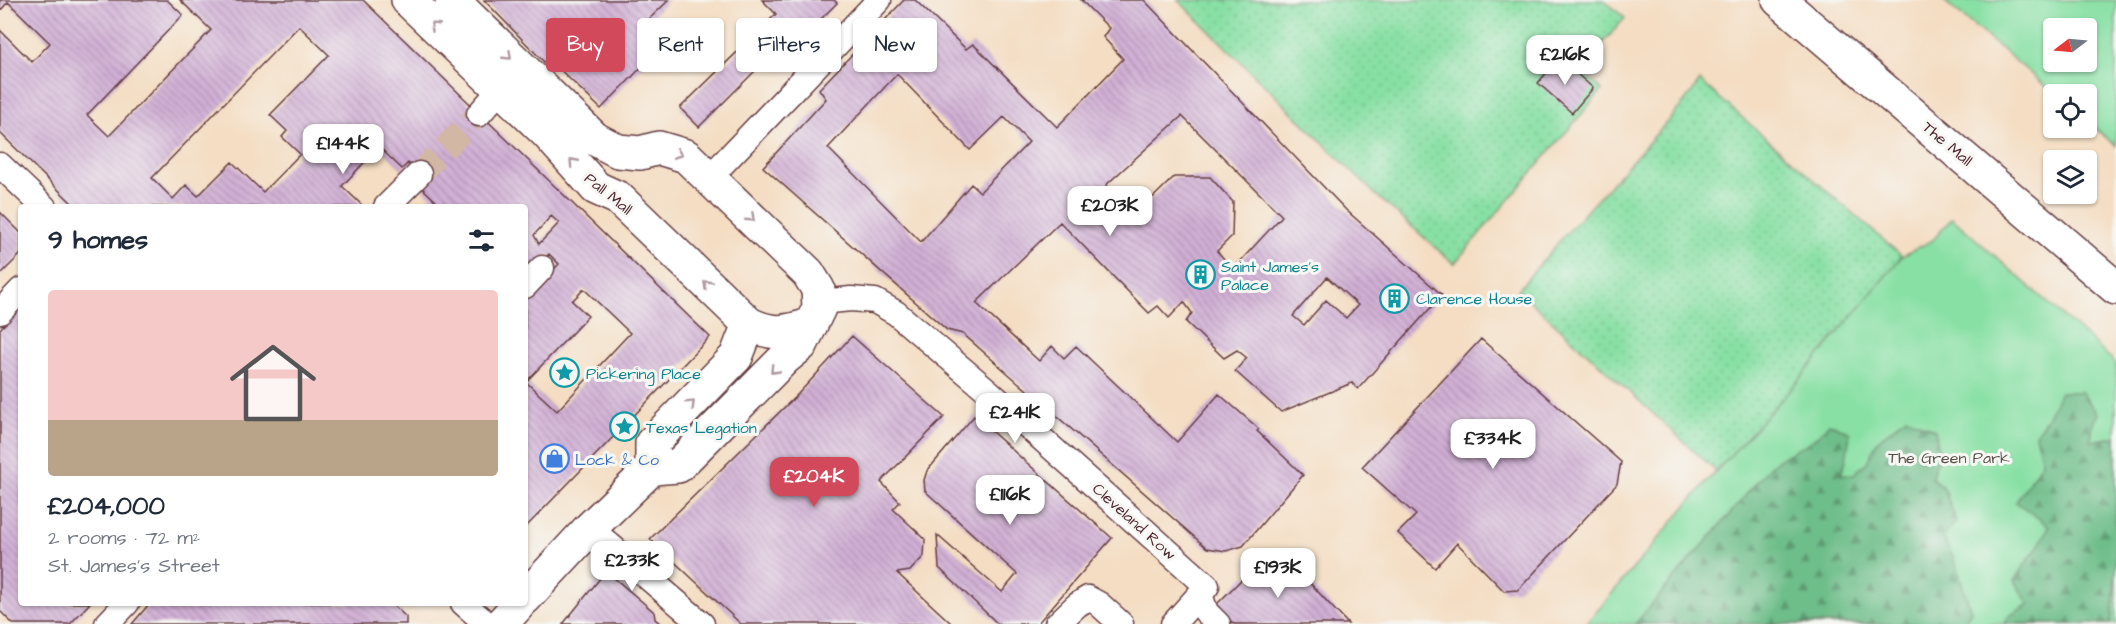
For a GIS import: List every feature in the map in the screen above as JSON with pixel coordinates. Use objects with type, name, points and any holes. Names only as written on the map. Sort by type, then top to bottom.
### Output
[{"type":"main road","name":"Pall Mall","points":[[408,0],[547,133],[596,188],[618,198],[749,324]]},
{"type":"main road","points":[[452,0],[595,139],[618,150],[640,153],[659,148],[686,156],[808,273],[818,289],[815,314],[801,345],[785,358],[678,466],[652,468],[590,528],[528,595]]},
{"type":"main road","name":"The Mall","points":[[1779,0],[2116,288]]},
{"type":"main road","points":[[618,198],[627,166],[640,153]]},
{"type":"main road","points":[[652,468],[652,443],[736,357],[749,324],[763,331],[775,333],[794,330],[815,314]]},
{"type":"main road","points":[[501,624],[517,606]]},
{"type":"street","points":[[709,178],[879,0]]},
{"type":"street","points":[[479,114],[500,90]]},
{"type":"street","points":[[0,165],[41,204]]},
{"type":"street","points":[[389,204],[419,174]]},
{"type":"street","points":[[528,283],[542,268]]},
{"type":"street","points":[[0,312],[18,293]]},
{"type":"street","name":"Cleveland Row","points":[[815,314],[851,299],[874,301],[896,313],[987,390],[1207,586],[1200,594],[1206,612],[1218,624]]},
{"type":"street","points":[[590,528],[702,624]]},
{"type":"street","points":[[1173,624],[1200,594]]},
{"type":"street","points":[[1056,624],[1088,598],[1100,604],[1121,624]]},
{"type":"street","points":[[107,624],[124,606]]},
{"type":"street","points":[[466,606],[487,624]]},
{"type":"green space","points":[[1178,0],[1604,0],[1625,18],[1580,69],[1602,90],[1454,264],[1374,193]]},
{"type":"green space","points":[[1943,0],[2116,0],[2116,146],[2097,130],[2097,84],[2043,84]]},
{"type":"green space","points":[[1700,81],[1902,256],[1793,387],[1716,471],[1518,290],[1684,103]]},
{"type":"green space","name":"The Green Park","points":[[1952,218],[2116,363],[2116,624],[1586,624],[1716,471],[1793,387],[1902,256],[1933,240]]},
{"type":"green space","points":[[2060,392],[2081,392],[2098,414],[2093,423],[2091,441],[2116,437],[2116,570],[2111,624],[2005,624],[2009,616],[2029,604],[2014,581],[2042,541],[2049,526],[2016,502],[2042,462],[2035,435],[2047,418]]},
{"type":"green space","points":[[1906,417],[1935,430],[1940,456],[1932,478],[1944,488],[1956,521],[1943,538],[1954,559],[1971,611],[1962,624],[1635,624],[1773,463],[1813,440],[1829,423],[1850,433],[1846,460],[1841,474],[1853,475],[1867,462],[1878,440]]},
{"type":"building","points":[[0,0],[167,0],[183,15],[87,115],[109,136],[211,30],[180,0],[363,0],[710,337],[528,525],[528,384],[557,411],[630,333],[584,289],[572,301],[588,316],[528,380],[528,296],[559,264],[549,254],[528,276],[528,204],[439,204],[419,185],[425,180],[408,163],[402,169],[379,147],[342,186],[361,204],[73,204],[0,133],[0,30],[32,62],[50,43],[8,2],[0,11]],"holes":[[[299,26],[329,55],[270,115],[287,131],[282,137],[300,154],[263,192],[232,162],[198,196],[186,185],[173,199],[152,178]],[[551,216],[559,223],[539,244],[534,235]]]},
{"type":"building","points":[[484,0],[669,0],[650,18],[637,18],[637,72],[601,109],[562,72],[625,72],[625,18],[546,18],[546,64]]},
{"type":"building","points":[[762,0],[834,0],[837,3],[822,18],[772,18],[776,14]]},
{"type":"building","name":"Saint James's Palace","points":[[904,0],[915,0],[934,18],[887,18]]},
{"type":"building","name":"Saint James's Palace","points":[[1081,0],[1144,0],[1346,210],[1442,295],[1358,389],[1352,383],[1281,412],[1235,371],[1247,358],[1237,350],[1224,358],[1186,322],[1192,313],[1184,302],[1169,318],[1158,306],[1149,313],[1060,222],[976,303],[1039,361],[1052,346],[1064,358],[1076,346],[1177,442],[1219,394],[1259,429],[1257,431],[1303,475],[1243,546],[1226,551],[1207,548],[963,334],[947,330],[763,167],[826,99],[819,89],[835,72],[841,72],[841,66],[853,53],[853,72],[937,72],[937,21],[966,49],[973,44],[1057,127],[1123,59],[1103,37],[1109,28]],"holes":[[[897,74],[970,150],[1004,117],[1029,142],[980,192],[971,184],[921,242],[828,148]],[[1182,116],[1282,216],[1233,269],[1217,251],[1232,236],[1233,202],[1210,177],[1174,177],[1136,214],[1106,185]],[[1327,277],[1358,305],[1346,318],[1326,300],[1304,325],[1293,316]]]},
{"type":"building","points":[[736,53],[736,72],[754,72],[699,127],[680,108],[717,72],[724,72],[724,65]]},
{"type":"building","points":[[1559,58],[1593,88],[1572,113],[1538,83]]},
{"type":"building","points":[[0,212],[18,230],[18,257],[0,275]]},
{"type":"building","points":[[18,310],[18,606],[87,606],[70,624],[13,624],[0,611],[0,329]]},
{"type":"building","points":[[852,336],[944,417],[881,482],[900,502],[893,509],[925,539],[924,556],[910,571],[897,573],[952,624],[741,624],[650,539],[798,394]]},
{"type":"building","points":[[1481,339],[1621,462],[1617,484],[1518,590],[1504,591],[1457,543],[1435,568],[1398,533],[1416,515],[1362,467]]},
{"type":"building","points":[[974,416],[1112,538],[1037,624],[998,624],[939,568],[937,535],[1002,592],[1017,574],[925,491],[924,480],[927,471]]},
{"type":"building","points":[[1280,551],[1348,624],[1234,624],[1215,606],[1246,575],[1253,581]]},
{"type":"building","points":[[606,571],[654,612],[655,619],[661,624],[563,624]]},
{"type":"building","points":[[147,606],[394,606],[406,617],[406,624],[132,624]]},
{"type":"tunnel","points":[[419,174],[479,114]]},
{"type":"place","name":"Saint James's Palace","points":[[1200,275]]},
{"type":"place","name":"Clarence House","points":[[1395,298]]},
{"type":"place","name":"Pickering Place","points":[[565,373]]},
{"type":"place","name":"Texas Legation","points":[[625,427]]},
{"type":"place","name":"Lock & Co","points":[[554,459]]}]
